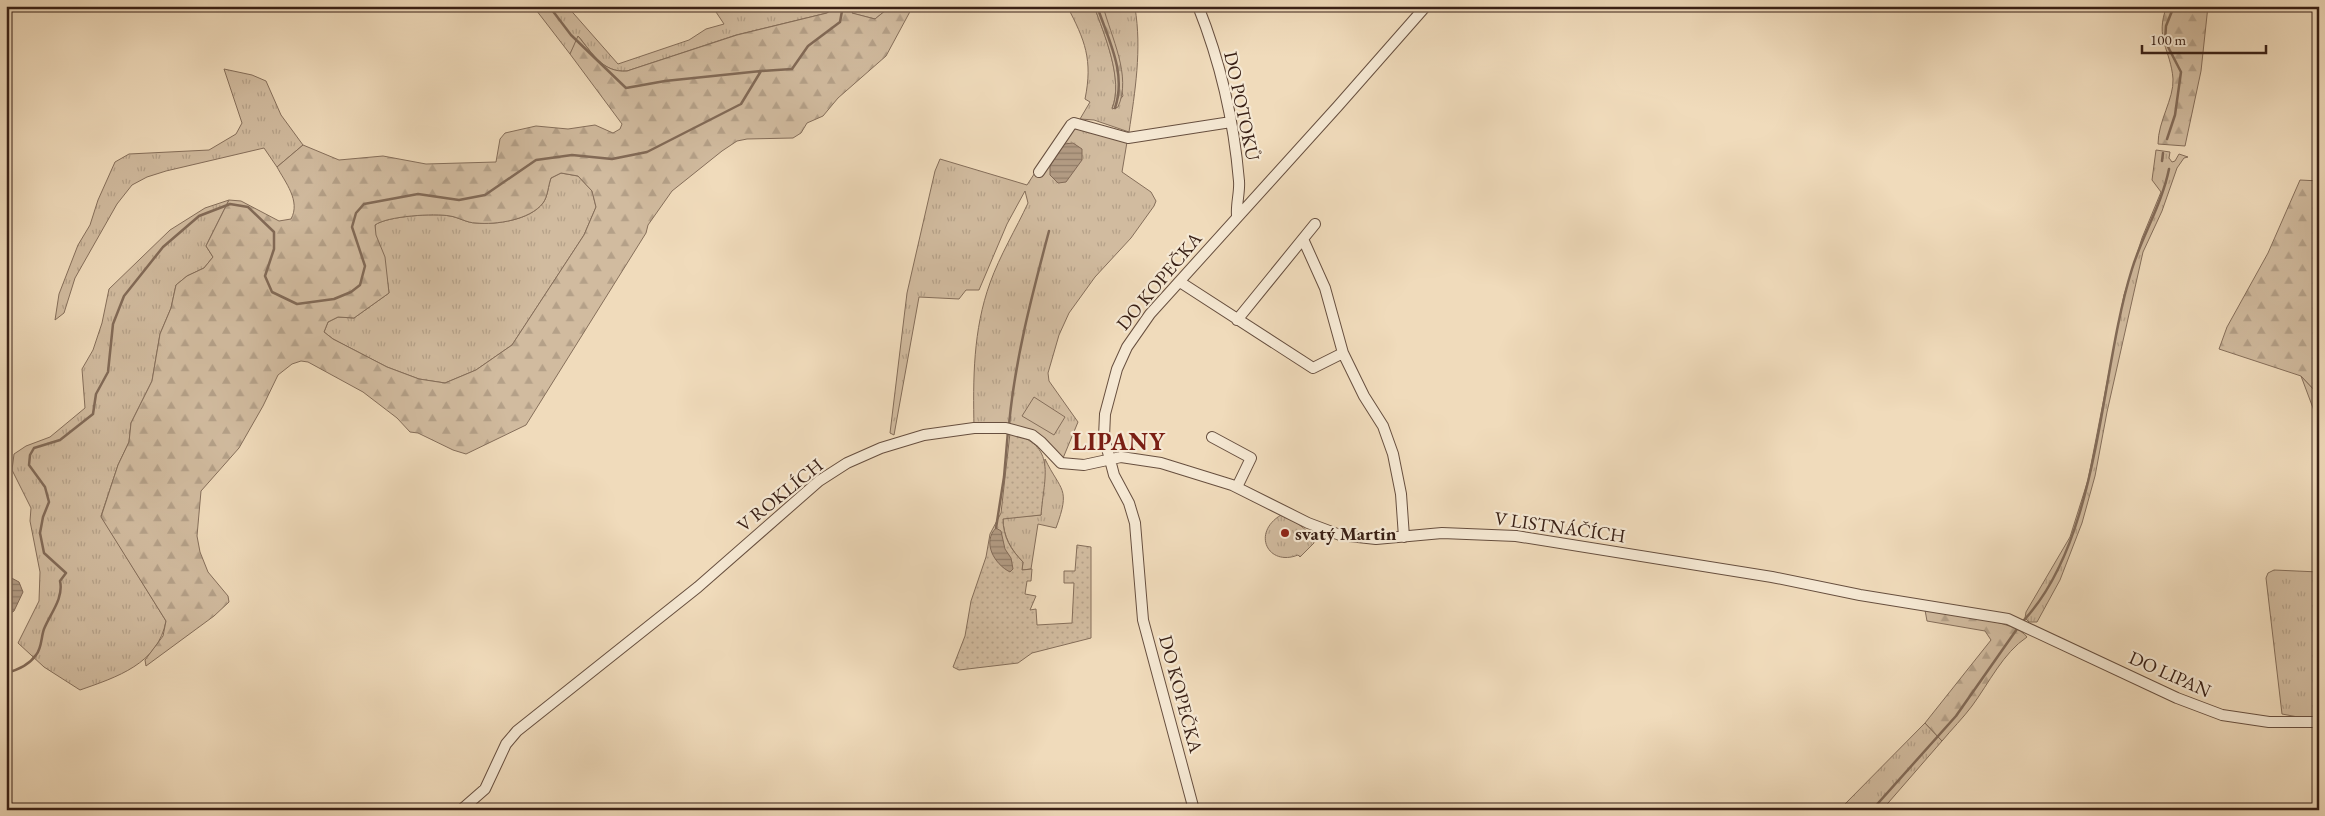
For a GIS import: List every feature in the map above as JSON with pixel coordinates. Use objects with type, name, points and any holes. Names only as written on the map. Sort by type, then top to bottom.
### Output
[{"type":"street","name":"DO POTOKŮ","points":[[1198,6],[1222,84],[1230,122],[1240,184],[1236,203],[1237,215]]},
{"type":"street","name":"DO KOPEČKA","points":[[1194,810],[1144,620],[1135,524],[1109,459],[1104,438],[1105,414],[1117,369],[1127,347],[1150,314],[1426,6]]},
{"type":"street","points":[[1039,172],[1071,125],[1074,124],[1128,138],[1230,122]]},
{"type":"street","points":[[1237,320],[1315,224]]},
{"type":"street","points":[[1303,239],[1326,288],[1343,353],[1364,396],[1383,426],[1393,454],[1401,494],[1404,537]]},
{"type":"street","points":[[1180,282],[1313,368],[1343,353]]},
{"type":"street","name":"V ROKLÍCH","points":[[461,810],[485,789],[506,744],[517,731],[682,600],[819,482],[847,463],[881,448],[924,436],[974,428],[1008,428],[1032,435],[1061,464],[1084,465],[1109,459]]},
{"type":"street","points":[[1212,437],[1251,458],[1237,487]]},
{"type":"street","name":"V LISTNÁČÍCH","points":[[1109,459],[1121,457],[1161,463],[1237,487],[1308,523],[1340,535],[1376,539],[1442,533],[1516,536],[1772,576],[1860,596],[2016,622]]},
{"type":"street","name":"DO LIPAN","points":[[2016,622],[2177,698],[2222,715],[2269,722],[2319,722]]},
{"type":"green space","points":[[533,6],[567,6],[618,64],[689,40],[706,29],[724,24],[712,6],[837,6],[827,13],[736,35],[627,71],[619,71],[605,66],[599,61],[579,37],[570,54]]},
{"type":"green space","points":[[837,6],[856,6],[852,13],[875,19],[891,6],[913,6],[886,56],[838,98],[823,116],[807,123],[801,133],[793,138],[737,141],[672,191],[648,225],[646,233],[526,425],[466,454],[453,450],[418,433],[410,432],[397,418],[363,392],[308,362],[301,361],[292,364],[278,375],[239,448],[201,491],[197,536],[200,552],[208,572],[228,596],[229,602],[214,616],[146,666],[145,660],[163,636],[166,621],[101,517],[118,465],[129,442],[131,423],[152,381],[160,334],[171,308],[176,285],[187,276],[204,268],[213,257],[206,246],[229,200],[241,201],[279,221],[291,219],[294,212],[293,199],[288,185],[277,167],[303,145],[339,160],[383,156],[426,164],[496,162],[500,139],[505,133],[536,126],[568,129],[595,125],[613,133],[620,129],[622,124],[570,54],[578,36],[599,61],[611,69],[627,71],[737,35],[827,13]],"holes":[[[561,173],[578,176],[592,191],[596,207],[584,235],[512,345],[476,370],[445,383],[419,379],[387,367],[333,339],[324,332],[328,322],[338,317],[354,318],[389,293],[385,257],[376,235],[375,225],[390,219],[423,215],[450,216],[476,223],[512,220],[530,214],[543,203],[551,178]]]},
{"type":"green space","points":[[856,6],[891,6],[875,19],[851,13]]},
{"type":"green space","points":[[1067,6],[1094,6],[1107,43],[1114,71],[1116,84],[1112,108],[1123,96],[1103,6],[1135,8],[1138,55],[1129,132],[1094,120],[1080,119],[1090,102],[1085,99],[1088,61],[1079,29]]},
{"type":"green space","points":[[1094,6],[1103,6],[1122,70],[1122,95],[1118,107],[1112,109],[1116,85],[1114,71],[1107,43]]},
{"type":"green space","points":[[2167,6],[2208,6],[2201,71],[2185,146],[2158,144],[2160,127],[2173,87],[2172,69],[2164,44],[2162,27]]},
{"type":"green space","points":[[224,69],[252,75],[266,81],[281,115],[303,145],[277,167],[264,148],[166,171],[147,177],[132,185],[117,204],[75,278],[64,313],[55,320],[59,294],[78,245],[90,225],[98,200],[115,162],[129,154],[209,150],[236,134],[242,123]]},
{"type":"green space","points":[[1077,128],[1127,142],[1122,172],[1151,192],[1156,201],[1131,238],[1095,277],[1069,313],[1059,335],[1048,373],[1049,381],[1078,422],[1061,463],[1032,435],[974,428],[974,373],[980,319],[994,273],[1028,203],[1025,191],[1007,224],[979,290],[966,290],[959,299],[919,297],[894,435],[890,433],[907,293],[935,171],[940,159],[1027,185],[1062,131]]},
{"type":"green space","points":[[2156,150],[2170,152],[2169,158],[2172,162],[2175,161],[2179,154],[2188,157],[2184,158],[2177,168],[2162,211],[2143,252],[2107,412],[2095,476],[2082,523],[2060,580],[2037,622],[2029,622],[2025,618],[2026,612],[2070,537],[2088,480],[2124,295],[2142,238],[2161,192],[2152,180]]},
{"type":"green space","points":[[561,173],[578,176],[592,191],[596,207],[584,235],[512,345],[476,370],[445,383],[419,379],[387,367],[333,339],[324,332],[328,322],[338,317],[354,318],[389,293],[375,234],[375,225],[390,219],[423,215],[450,216],[476,223],[512,220],[530,214],[537,209],[545,200],[551,178]]},
{"type":"green space","points":[[2300,180],[2319,181],[2319,395],[2301,376],[2219,349],[2227,327],[2268,253]]},
{"type":"green space","points":[[229,200],[206,246],[213,257],[204,268],[187,276],[176,285],[171,308],[160,334],[152,381],[131,423],[129,442],[118,465],[101,516],[166,621],[162,636],[145,658],[134,667],[108,680],[80,690],[44,667],[18,643],[39,601],[40,572],[30,521],[31,508],[12,470],[14,454],[26,446],[50,437],[85,408],[82,369],[93,350],[102,323],[109,289],[170,230],[205,208]]},
{"type":"green space","points":[[2301,376],[2319,395],[2319,424]]},
{"type":"green space","points":[[1034,397],[1065,417],[1054,435],[1022,416]]},
{"type":"green space","points":[[1010,433],[1025,438],[1036,445],[1042,454],[1045,464],[1041,515],[1003,519],[1004,532],[1008,543],[1023,562],[1022,570],[1032,569],[1031,581],[1027,581],[1025,594],[1036,596],[1030,610],[1036,609],[1037,625],[1072,623],[1074,583],[1064,583],[1064,571],[1075,571],[1077,545],[1091,547],[1091,638],[1032,653],[1018,663],[959,670],[953,667],[965,636],[971,601],[986,557],[990,534],[1001,513]]},
{"type":"green space","points":[[1045,459],[1062,491],[1063,505],[1056,528],[1038,524],[1031,569],[1022,570],[1023,562],[1008,542],[1004,531],[1003,518],[1041,515]]},
{"type":"green space","points":[[1281,515],[1291,519],[1310,534],[1314,543],[1300,557],[1298,555],[1278,556],[1267,546],[1265,539],[1267,531],[1272,522]]},
{"type":"green space","points":[[2274,570],[2319,572],[2319,721],[2282,714],[2266,578],[2268,573]]},
{"type":"green space","points":[[1925,610],[1964,615],[1995,622],[2020,631],[2027,637],[2011,651],[1972,706],[1942,741],[1925,723],[1991,640],[1985,631],[1927,621]]},
{"type":"green space","points":[[1925,723],[1942,741],[1882,810],[1846,810],[1845,804]]},
{"type":"shaded area","points":[[1073,143],[1082,149],[1082,160],[1066,182],[1058,183],[1050,175],[1050,166],[1064,144]]},
{"type":"shaded area","points":[[996,528],[1001,531],[1005,549],[1011,558],[1013,569],[1010,572],[999,564],[990,546],[992,534]]},
{"type":"shaded area","points":[[6,575],[19,582],[23,592],[14,611],[6,616]]},
{"type":"waterway","points":[[549,6],[571,35],[626,88],[665,81],[761,71]]},
{"type":"waterway","points":[[6,673],[27,664],[38,652],[44,629],[60,594],[60,581],[66,573],[44,553],[40,533],[43,517],[49,502],[45,487],[29,465],[30,455],[34,448],[60,440],[93,414],[96,394],[108,372],[113,324],[124,296],[163,247],[199,216],[230,204],[248,207],[274,232],[274,249],[265,276],[272,292],[297,304],[334,299],[351,292],[360,285],[365,266],[352,227],[356,213],[364,204],[418,194],[459,200],[485,195],[536,160],[572,155],[612,159],[647,152],[741,104],[761,71],[792,69],[808,46],[840,22],[842,11],[847,6]]},
{"type":"waterway","points":[[1097,6],[1115,56],[1119,82],[1115,108]]},
{"type":"waterway","points":[[2167,139],[2175,115],[2181,72],[2165,41],[2166,26],[2174,6]]},
{"type":"waterway","points":[[2162,161],[2163,153]]},
{"type":"waterway","points":[[2024,620],[2049,585],[2069,545],[2083,500],[2094,453],[2121,311],[2132,269],[2162,195],[2169,169]]},
{"type":"waterway","points":[[1009,425],[1020,351],[1030,303],[1049,231]]},
{"type":"waterway","points":[[996,528],[1004,477],[1008,431]]},
{"type":"waterway","points":[[1872,810],[1956,716],[2017,629]]},
{"type":"place","name":"svatý Martin","points":[[1285,533]]},
{"type":"district","name":"LIPANY","points":[[1119,441]]}]
